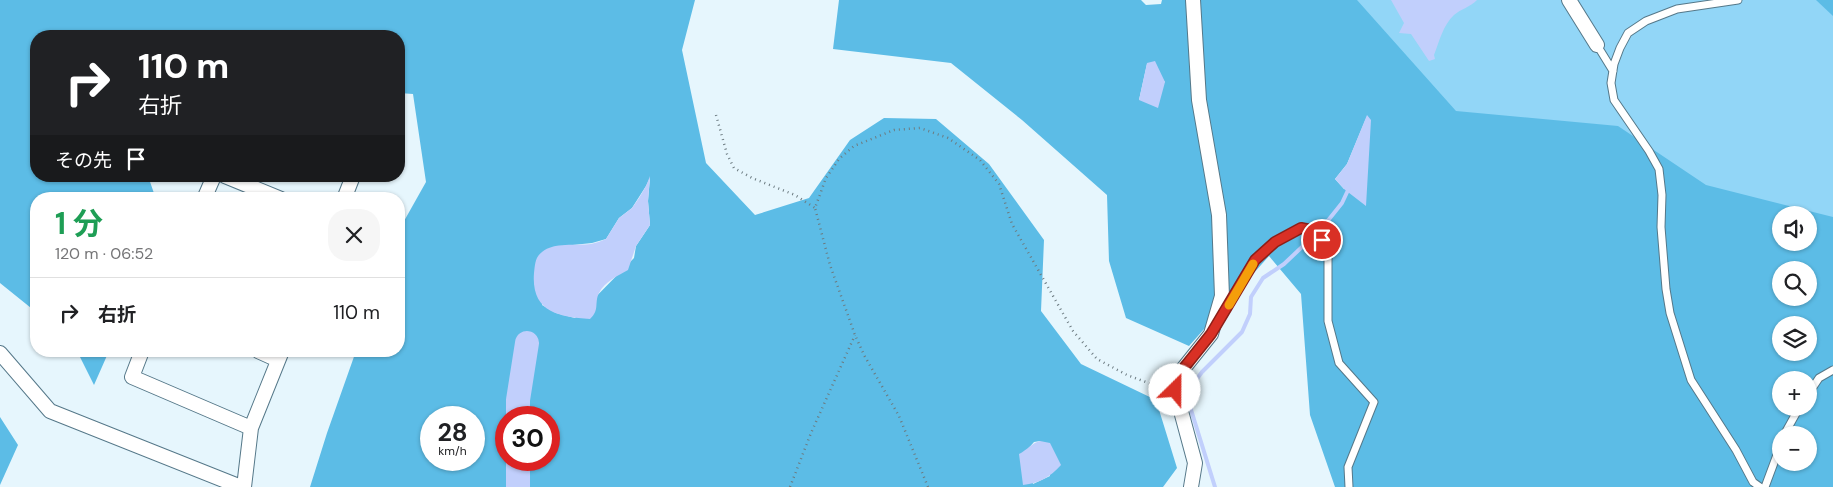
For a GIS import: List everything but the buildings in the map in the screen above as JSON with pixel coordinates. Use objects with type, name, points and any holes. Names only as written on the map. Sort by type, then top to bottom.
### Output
[{"type":"street","points":[[1191,487],[1195,462],[1175,390],[1175,379],[1211,334],[1222,296],[1220,215],[1199,100],[1192,0]]},
{"type":"street","points":[[1569,0],[1597,45]]},
{"type":"street","points":[[240,182],[264,192]]},
{"type":"street","points":[[0,353],[50,411],[240,487]]},
{"type":"street","points":[[140,357],[132,377],[251,428]]},
{"type":"street","points":[[244,487],[251,428],[279,357]]},
{"type":"lane","points":[[1738,0],[1677,9],[1646,21],[1628,33],[1620,48],[1611,83],[1614,100],[1649,151],[1658,169],[1662,195],[1661,227],[1666,288],[1670,313],[1691,380],[1736,450],[1753,482],[1760,487]]},
{"type":"lane","points":[[1597,45],[1613,71]]},
{"type":"lane","points":[[1211,334],[1255,260],[1275,242],[1301,228],[1311,230],[1322,240],[1328,250],[1328,321],[1339,363],[1374,402],[1348,467],[1349,487]]},
{"type":"lane","points":[[1817,381],[1833,370]]},
{"type":"lane","points":[[1766,487],[1772,470]]},
{"type":"path","points":[[716,115],[727,154],[734,168],[752,178],[795,195],[815,208]]},
{"type":"path","points":[[928,487],[899,416],[864,355],[855,334],[830,265],[815,208],[826,178],[839,159],[854,146],[894,130],[920,128],[948,138],[980,160],[999,184],[1012,224],[1073,331],[1098,359],[1127,375],[1162,388],[1175,390]]},
{"type":"path","points":[[790,487],[811,432],[855,334]]},
{"type":"shaded area","points":[[0,0],[695,0],[682,50],[706,163],[755,215],[809,198],[850,140],[884,118],[936,119],[989,164],[1044,240],[1041,311],[1081,364],[1156,400],[1177,468],[1163,487],[310,487],[354,357],[405,357],[405,219],[426,182],[413,94],[405,93],[405,30],[30,30],[30,182],[150,182],[154,192],[30,192],[30,307],[0,283]],"holes":[[[650,178],[648,201],[650,225],[636,246],[634,258],[575,318],[556,313],[542,305],[553,247],[592,243],[606,239],[619,218],[632,208]],[[1040,441],[1050,476],[1033,484],[1026,451],[1034,442]]]},
{"type":"shaded area","points":[[839,0],[1141,0],[1146,5],[1161,4],[1162,0],[1357,0],[1456,111],[1618,126],[1706,185],[1789,206],[1772,206],[1772,251],[1817,251],[1817,213],[1833,217],[1833,487],[1335,487],[1310,415],[1301,294],[1269,256],[1189,346],[1126,318],[1109,261],[1107,195],[1022,120],[951,63],[833,49]],"holes":[[[1147,64],[1165,82],[1139,100]],[[1367,116],[1344,189],[1335,179],[1347,164]]]},
{"type":"shaded area","points":[[1354,0],[1833,0],[1833,330],[1817,322],[1817,316],[1806,316],[1787,306],[1817,306],[1817,261],[1772,261],[1772,298],[1445,128]]},
{"type":"shaded area","points":[[1391,0],[1477,0],[1450,19],[1434,55],[1435,59],[1429,61],[1411,34],[1399,33],[1404,23]]},
{"type":"shaded area","points":[[1816,0],[1833,0],[1833,16]]},
{"type":"shaded area","points":[[1155,61],[1165,82],[1158,108],[1139,100],[1147,63]]},
{"type":"shaded area","points":[[1367,115],[1371,120],[1366,206],[1344,189],[1335,179],[1347,164]]},
{"type":"shaded area","points":[[650,176],[648,201],[650,225],[636,246],[628,270],[612,279],[601,289],[593,316],[590,319],[578,318],[557,314],[548,310],[537,296],[534,286],[534,273],[538,256],[553,247],[591,244],[606,239],[619,218],[632,208],[639,198]]},
{"type":"shaded area","points":[[80,357],[106,357],[94,385]]},
{"type":"shaded area","points":[[0,417],[18,445],[0,485]]},
{"type":"shaded area","points":[[1040,441],[1050,443],[1061,465],[1044,479],[1023,485],[1019,454]]},
{"type":"waterway","points":[[1215,487],[1188,400],[1190,388],[1202,372],[1242,332],[1250,314],[1251,297],[1263,278],[1284,264],[1322,228],[1342,203],[1349,188]]},
{"type":"waterway","points":[[518,406],[527,343]]},
{"type":"waterway","points":[[518,471],[518,487]]},
{"type":"slow traffic","points":[[1229,305],[1253,264]]},
{"type":"route","points":[[1175,390],[1175,379],[1211,334],[1255,260],[1275,242],[1301,228],[1311,230],[1322,240]]}]
